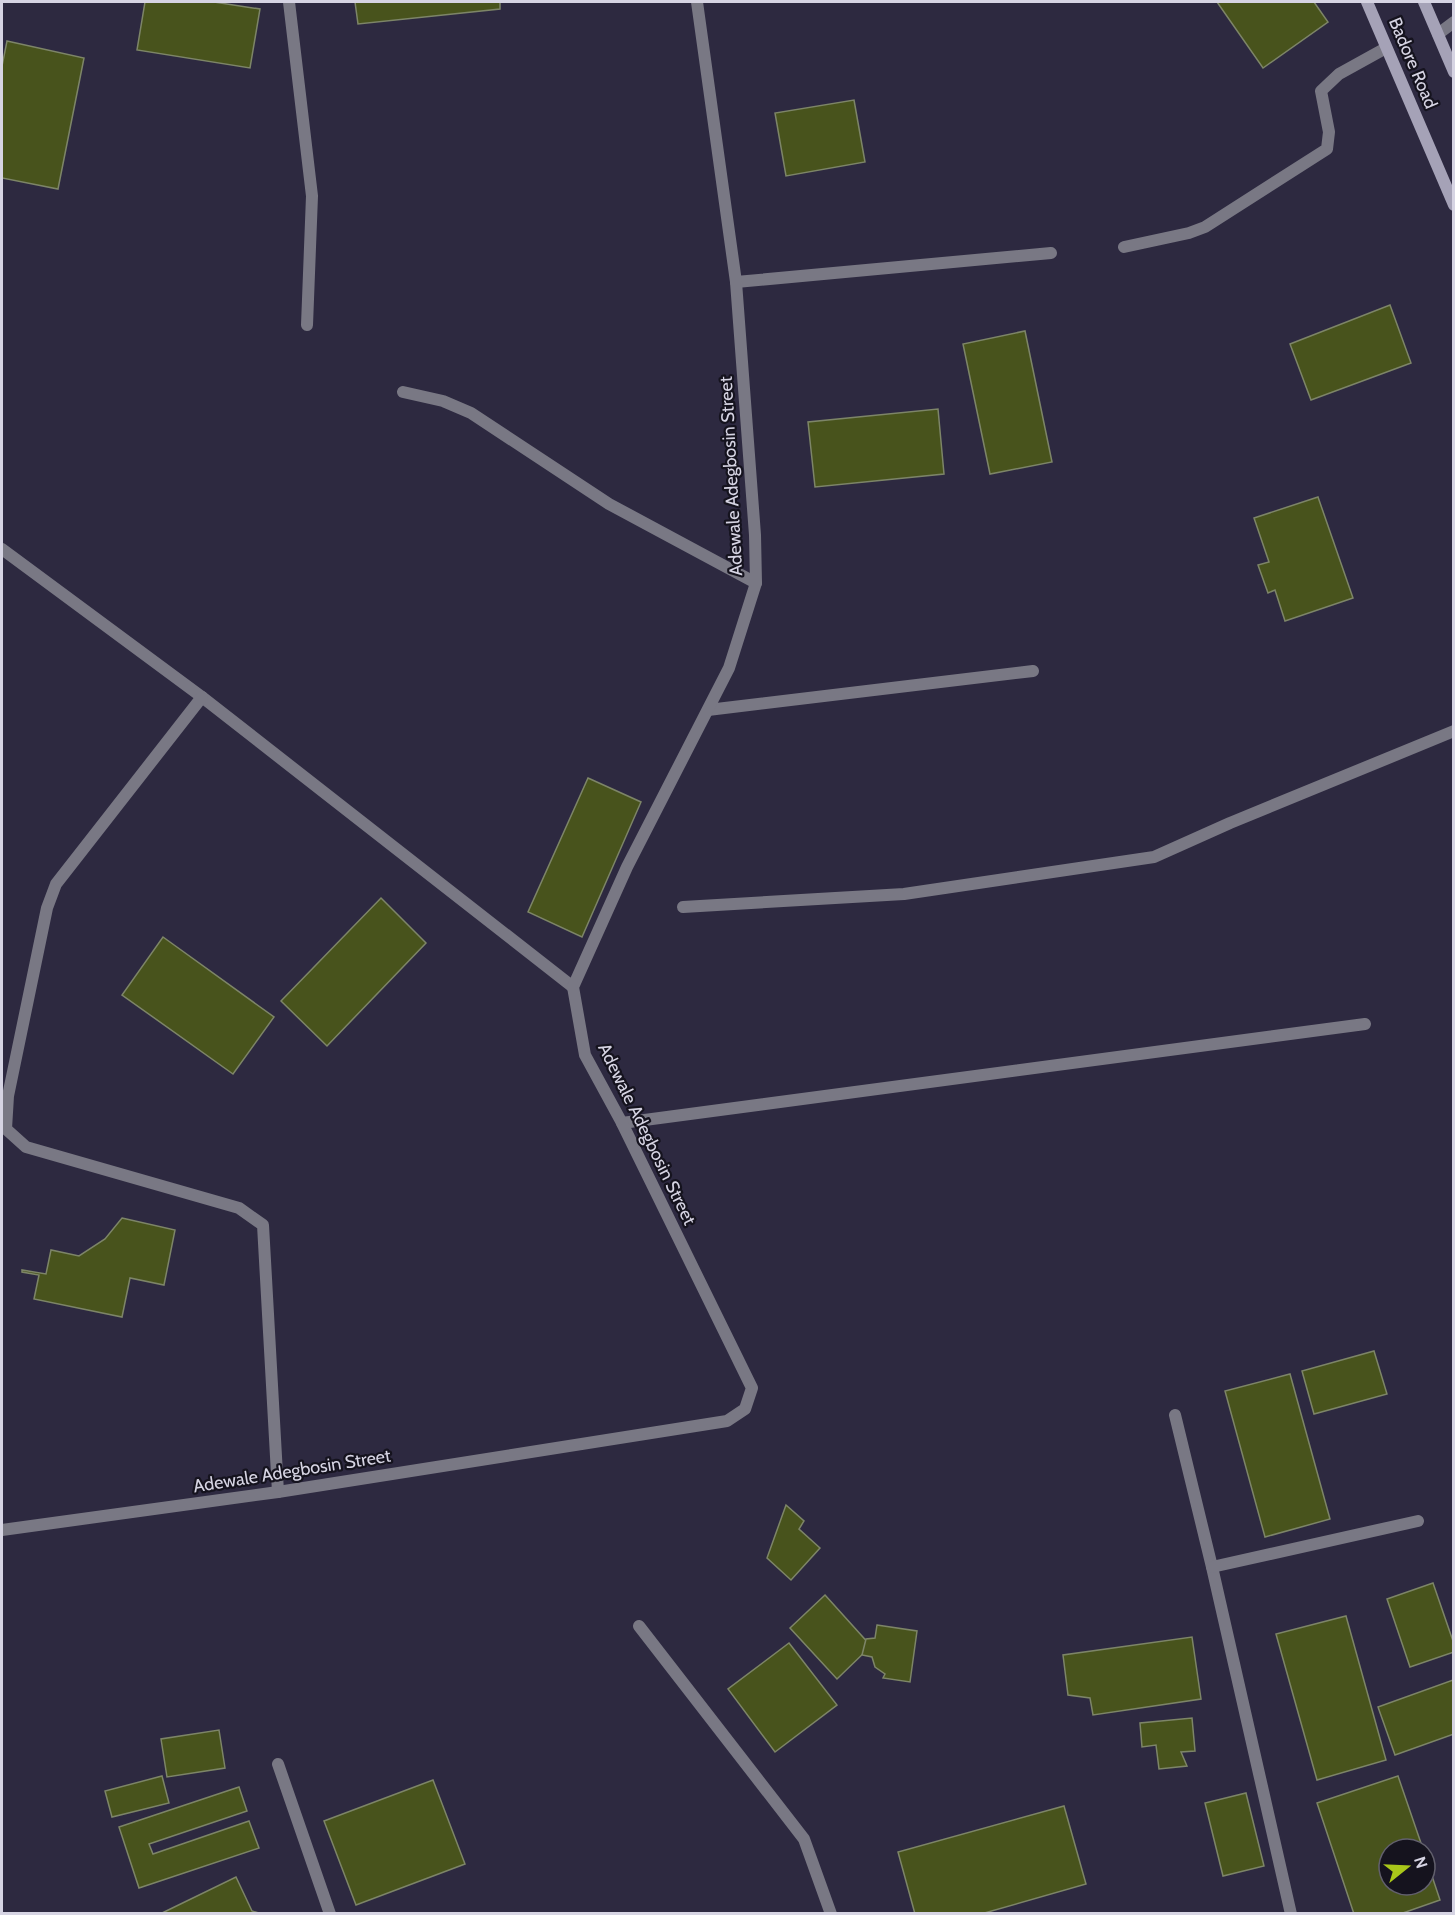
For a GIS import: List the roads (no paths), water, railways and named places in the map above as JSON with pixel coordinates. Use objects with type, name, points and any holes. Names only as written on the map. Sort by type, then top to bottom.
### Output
[{"type":"main road","name":"Badore Road","points":[[1367,2],[1454,205]]},
{"type":"main road","name":"Badore Road","points":[[1425,2],[1454,72]]},
{"type":"street","points":[[289,2],[312,196],[306,325]]},
{"type":"street","name":"Adewale Adegbosin Street","points":[[2,1530],[278,1492],[727,1421],[746,1409],[752,1388],[622,1123],[585,1055],[573,987],[627,867],[729,668],[756,583],[755,535],[736,282],[697,2]]},
{"type":"street","points":[[1438,34],[1454,22]]},
{"type":"street","points":[[1124,247],[1189,233],[1205,227],[1327,149],[1329,132],[1321,91],[1339,74],[1386,48]]},
{"type":"street","points":[[736,282],[1051,253]]},
{"type":"street","points":[[403,392],[443,401],[471,413],[609,504],[756,583]]},
{"type":"street","points":[[2,549],[202,697],[573,987]]},
{"type":"street","points":[[708,710],[1033,671]]},
{"type":"street","points":[[202,697],[56,884],[47,908],[8,1096],[6,1129],[26,1148],[239,1208],[263,1225],[278,1492]]},
{"type":"street","points":[[683,907],[904,894],[1154,857],[1230,823],[1454,731]]},
{"type":"street","points":[[622,1123],[1365,1024]]},
{"type":"street","points":[[1175,1415],[1292,1914]]},
{"type":"street","points":[[1212,1567],[1418,1521]]},
{"type":"street","points":[[639,1626],[804,1839],[831,1914]]},
{"type":"street","points":[[278,1764],[330,1914]]}]
